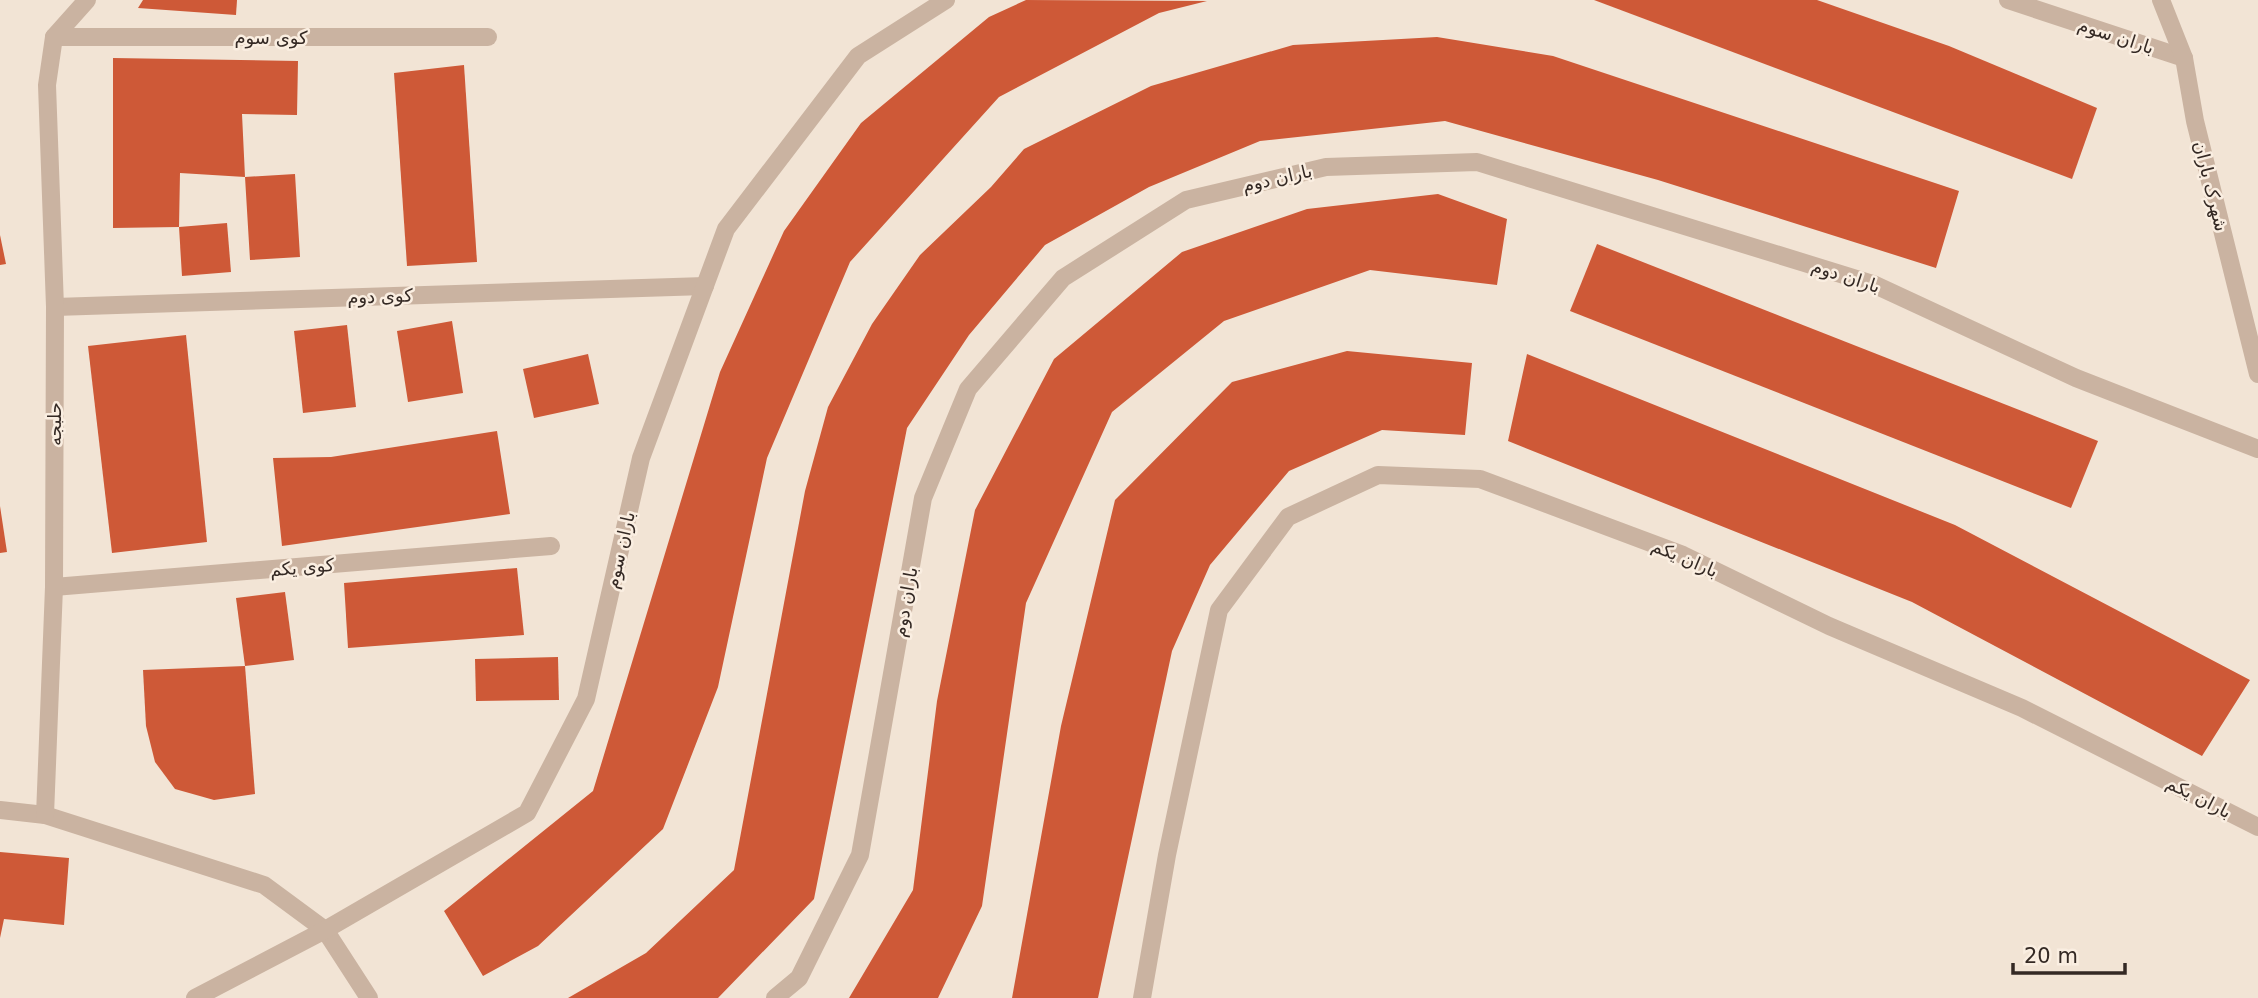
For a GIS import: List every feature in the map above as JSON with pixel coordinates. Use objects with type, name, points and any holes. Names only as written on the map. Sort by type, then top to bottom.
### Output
[{"type":"street","points":[[54,37],[86,0]]},
{"type":"street","name":"باران سوم","points":[[195,998],[325,930],[527,813],[586,699],[641,458],[726,229],[858,56],[946,0]]},
{"type":"street","name":"باران سوم","points":[[2008,0],[2184,58]]},
{"type":"street","name":"شهرک باران","points":[[2161,0],[2184,58],[2195,121],[2258,374]]},
{"type":"street","name":"کوی سوم","points":[[54,37],[488,37]]},
{"type":"street","name":"حلبجه","points":[[45,815],[54,587],[55,307],[47,85],[54,37]]},
{"type":"street","name":"باران دوم","points":[[775,998],[799,978],[860,855],[923,498],[968,389],[1063,278],[1186,200],[1326,167],[1477,162],[1874,284],[2076,378],[2258,449]]},
{"type":"street","name":"کوی دوم","points":[[55,307],[705,286]]},
{"type":"street","name":"باران یکم","points":[[1142,998],[1167,855],[1219,610],[1288,517],[1378,475],[1480,480],[1684,555],[1829,625],[2022,708],[2258,827]]},
{"type":"street","name":"کوی یکم","points":[[54,587],[551,546]]},
{"type":"street","points":[[0,810],[45,815],[264,885],[325,930],[369,998]]},
{"type":"building","points":[[143,0],[237,0],[236,15],[138,8]]},
{"type":"building","points":[[1026,0],[1207,1],[1159,13],[999,97],[850,262],[767,458],[718,687],[663,829],[538,946],[483,976],[444,911],[593,791],[720,372],[784,231],[861,123],[989,17]]},
{"type":"building","points":[[1594,0],[1817,0],[1949,46],[2097,108],[2072,179]]},
{"type":"building","points":[[1437,37],[1553,56],[1959,191],[1936,268],[1658,180],[1445,121],[1260,141],[1149,187],[1045,245],[969,335],[907,428],[814,899],[718,998],[568,998],[646,953],[734,870],[805,491],[828,407],[872,324],[920,255],[991,187],[1024,149],[1151,86],[1293,45]]},
{"type":"building","points":[[113,58],[298,61],[297,115],[242,114],[245,177],[180,173],[179,227],[113,228]]},
{"type":"building","points":[[464,65],[477,262],[407,266],[394,73]]},
{"type":"building","points":[[295,174],[300,257],[250,260],[245,177]]},
{"type":"building","points":[[1438,194],[1507,219],[1497,285],[1370,270],[1224,321],[1112,412],[1026,603],[982,906],[938,998],[849,998],[913,890],[937,701],[975,510],[1054,359],[1182,252],[1307,209]]},
{"type":"building","points":[[227,223],[231,272],[182,276],[179,227]]},
{"type":"building","points":[[0,235],[6,264],[0,265]]},
{"type":"building","points":[[1597,244],[2098,441],[2071,508],[1570,311]]},
{"type":"building","points":[[452,321],[463,393],[408,402],[397,331]]},
{"type":"building","points":[[347,325],[356,407],[303,413],[294,331]]},
{"type":"building","points":[[186,335],[207,542],[112,553],[88,346]]},
{"type":"building","points":[[1347,351],[1472,363],[1465,435],[1382,430],[1289,471],[1210,565],[1172,651],[1098,998],[1012,998],[1061,726],[1115,500],[1232,382]]},
{"type":"building","points":[[588,354],[599,404],[534,418],[523,369]]},
{"type":"building","points":[[1527,354],[1955,525],[2250,680],[2202,756],[1912,602],[1508,441]]},
{"type":"building","points":[[497,431],[510,514],[282,546],[273,458],[331,457]]},
{"type":"building","points":[[0,506],[7,552],[0,553]]},
{"type":"building","points":[[517,568],[524,635],[348,648],[344,583]]},
{"type":"building","points":[[285,592],[294,660],[245,666],[236,598]]},
{"type":"building","points":[[558,657],[559,700],[476,701],[475,659]]},
{"type":"building","points":[[245,666],[255,794],[214,800],[175,789],[155,762],[146,726],[143,670]]},
{"type":"building","points":[[0,852],[69,858],[64,925],[4,919],[0,938]]}]
